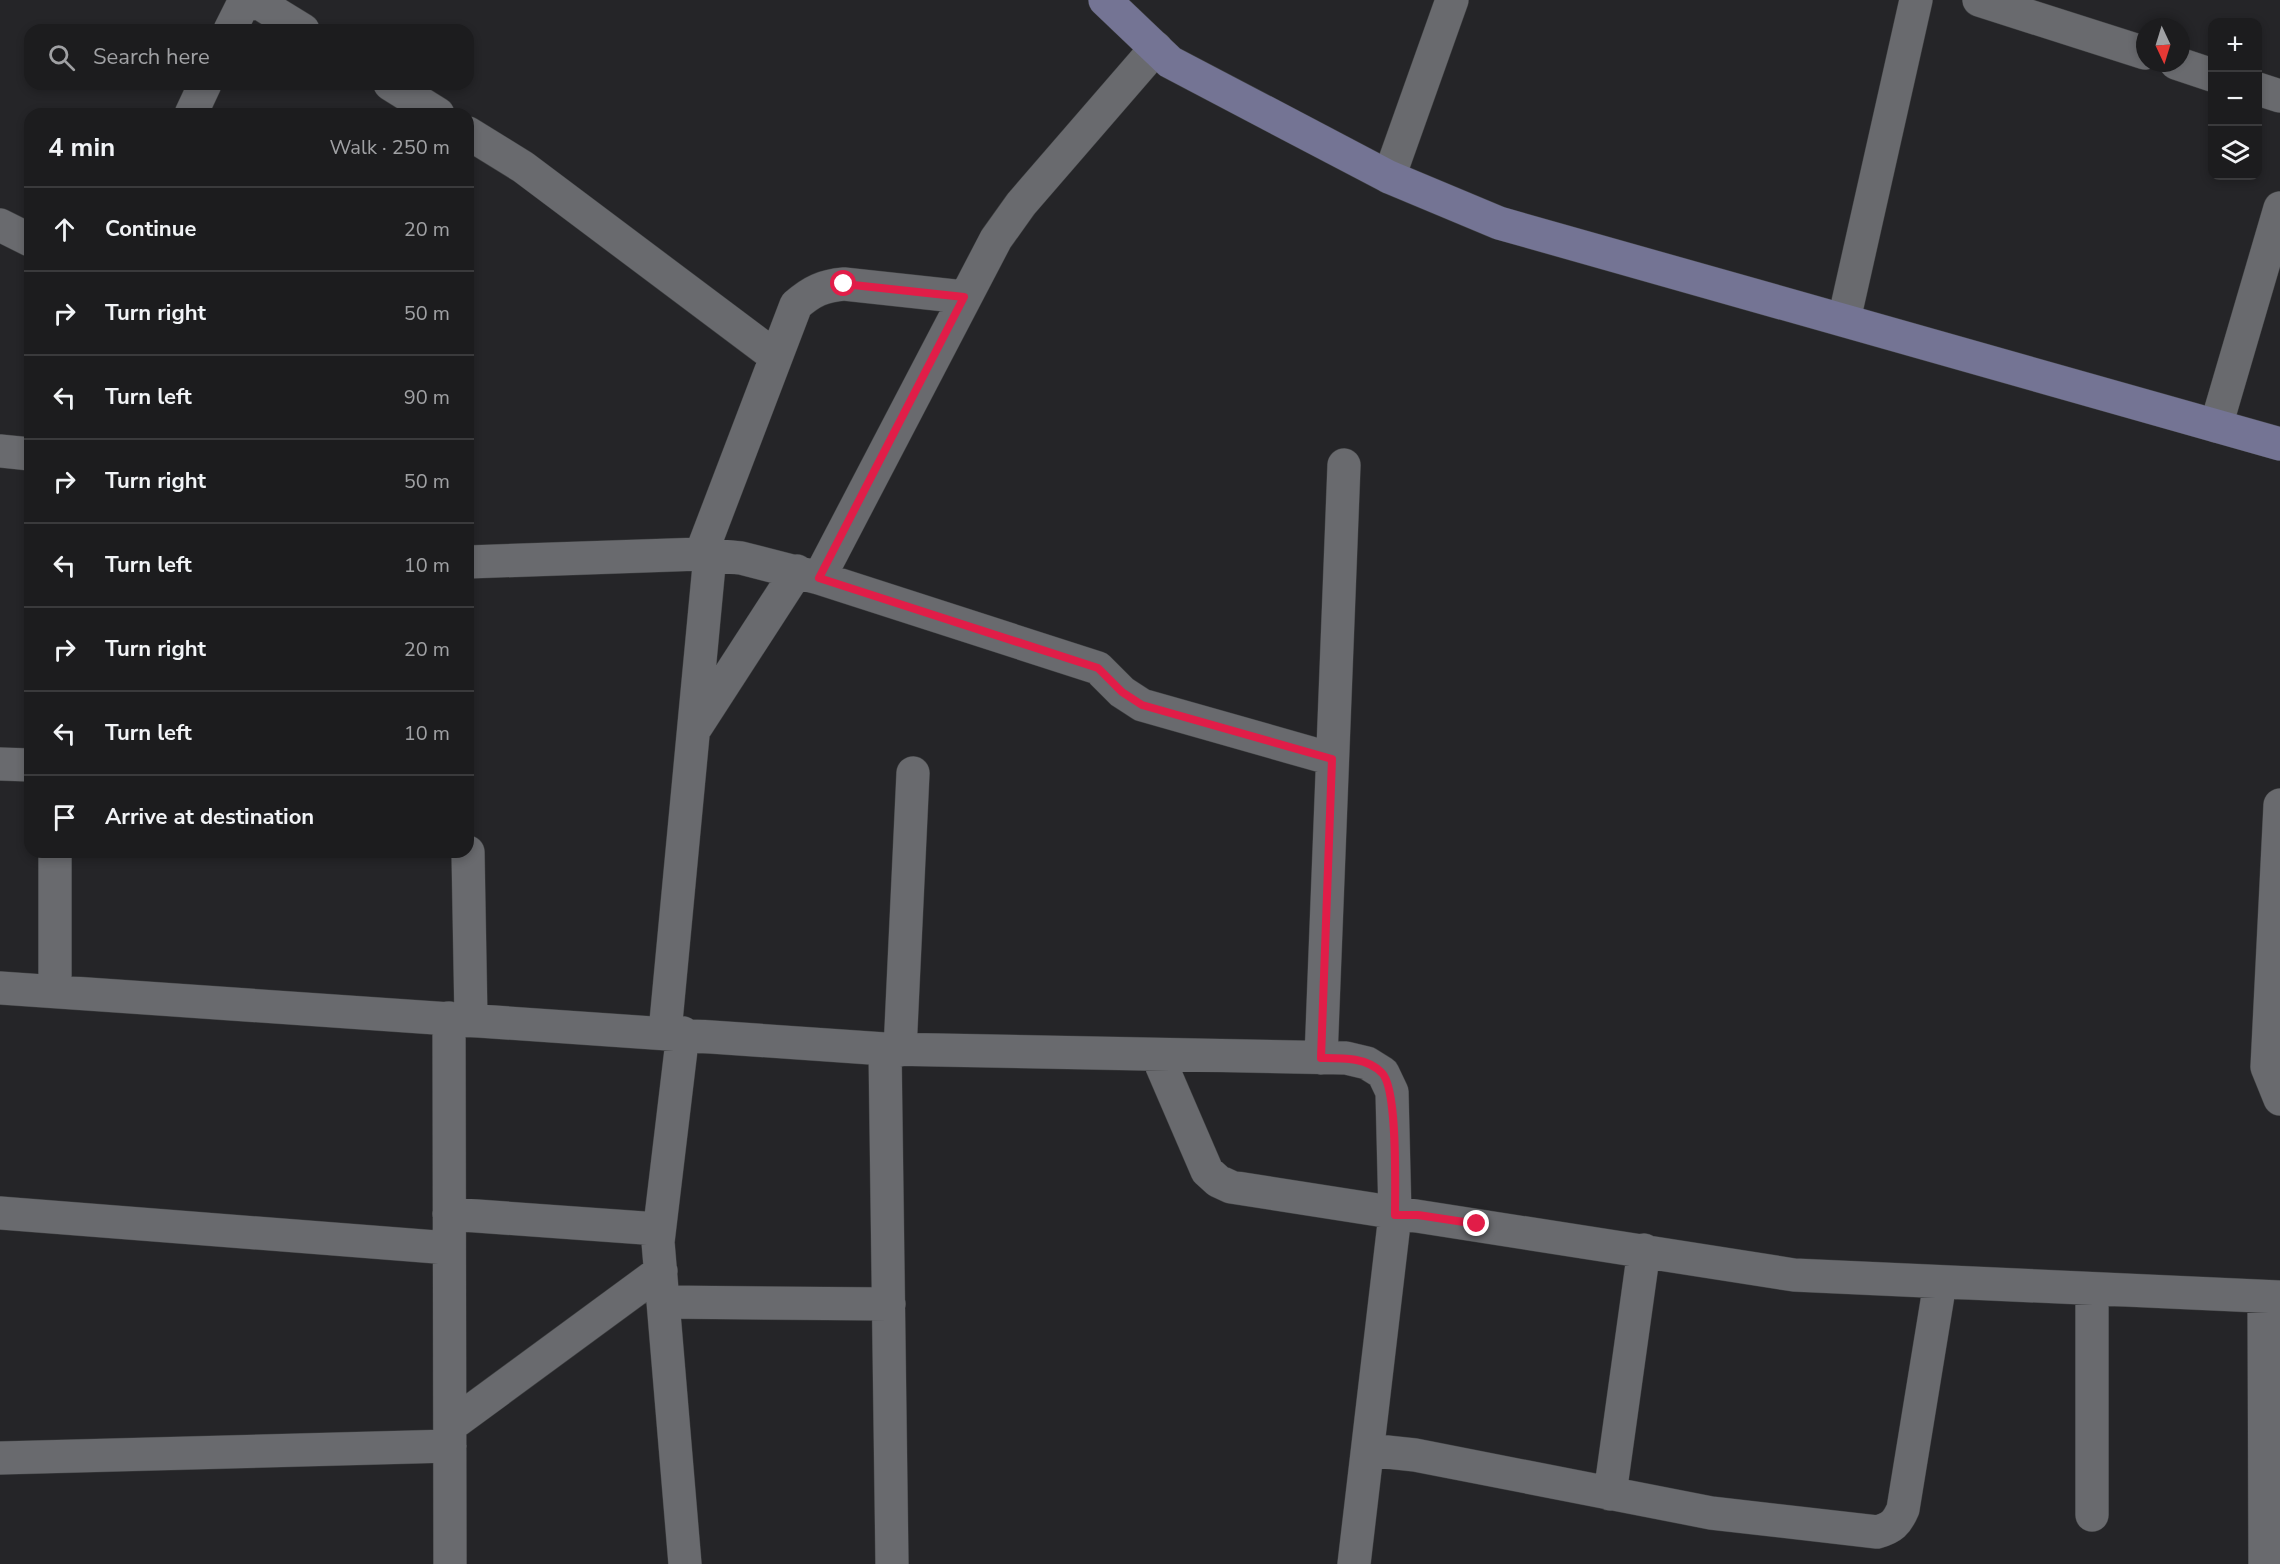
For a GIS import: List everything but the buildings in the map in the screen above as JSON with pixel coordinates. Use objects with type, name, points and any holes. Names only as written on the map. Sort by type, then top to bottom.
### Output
[{"type":"main road","points":[[1104,0],[1170,62],[1389,177],[1499,223],[2280,444]]},
{"type":"street","points":[[233,24],[245,0]]},
{"type":"street","points":[[254,0],[293,24]]},
{"type":"street","points":[[1389,177],[1452,0]]},
{"type":"street","points":[[1844,320],[1916,0]]},
{"type":"street","points":[[1979,0],[2061,13],[2136,49]]},
{"type":"street","points":[[693,731],[808,574],[996,239],[1021,204],[1156,48]]},
{"type":"street","points":[[2190,68],[2208,74]]},
{"type":"street","points":[[194,108],[202,90]]},
{"type":"street","points":[[400,90],[428,108]]},
{"type":"street","points":[[2262,90],[2280,96]]},
{"type":"street","points":[[474,137],[523,167],[776,357]]},
{"type":"street","points":[[2216,426],[2280,208]]},
{"type":"street","points":[[0,225],[24,237]]},
{"type":"street","points":[[684,1564],[658,1229],[674,1033],[705,554],[796,304],[810,292],[825,285],[844,284],[964,297]]},
{"type":"street","points":[[0,451],[24,453]]},
{"type":"street","points":[[1321,1058],[1344,465]]},
{"type":"street","points":[[474,562],[705,554],[759,561],[808,574],[1098,668],[1122,692],[1142,705],[1332,759]]},
{"type":"street","points":[[0,764],[24,765]]},
{"type":"street","points":[[892,1564],[889,1304],[892,1049],[913,773]]},
{"type":"street","points":[[2280,805],[2266,1067],[2280,1099]]},
{"type":"street","points":[[55,858],[55,992]]},
{"type":"street","points":[[450,1564],[449,1214],[468,858]]},
{"type":"street","points":[[0,988],[892,1049],[1346,1058],[1367,1063],[1383,1073],[1392,1092],[1407,1215],[1374,1450],[1354,1564]]},
{"type":"street","points":[[1157,1054],[1207,1171],[1231,1187],[1794,1275],[2272,1297],[2265,1564]]},
{"type":"street","points":[[0,1213],[449,1248]]},
{"type":"street","points":[[449,1214],[658,1229]]},
{"type":"street","points":[[1610,1494],[1644,1250]]},
{"type":"street","points":[[0,1458],[450,1436],[661,1270]]},
{"type":"street","points":[[1374,1450],[1415,1455],[1711,1513],[1877,1532],[1890,1529],[1898,1522],[1904,1509],[1940,1282]]},
{"type":"street","points":[[2092,1289],[2092,1515]]},
{"type":"street","points":[[663,1302],[889,1304]]},
{"type":"route","points":[[844,284],[964,297],[819,578],[1098,668],[1122,692],[1142,705],[1332,759],[1321,1058],[1346,1058],[1367,1063],[1383,1073],[1392,1092],[1395,1215],[1418,1215],[1477,1224]]}]
